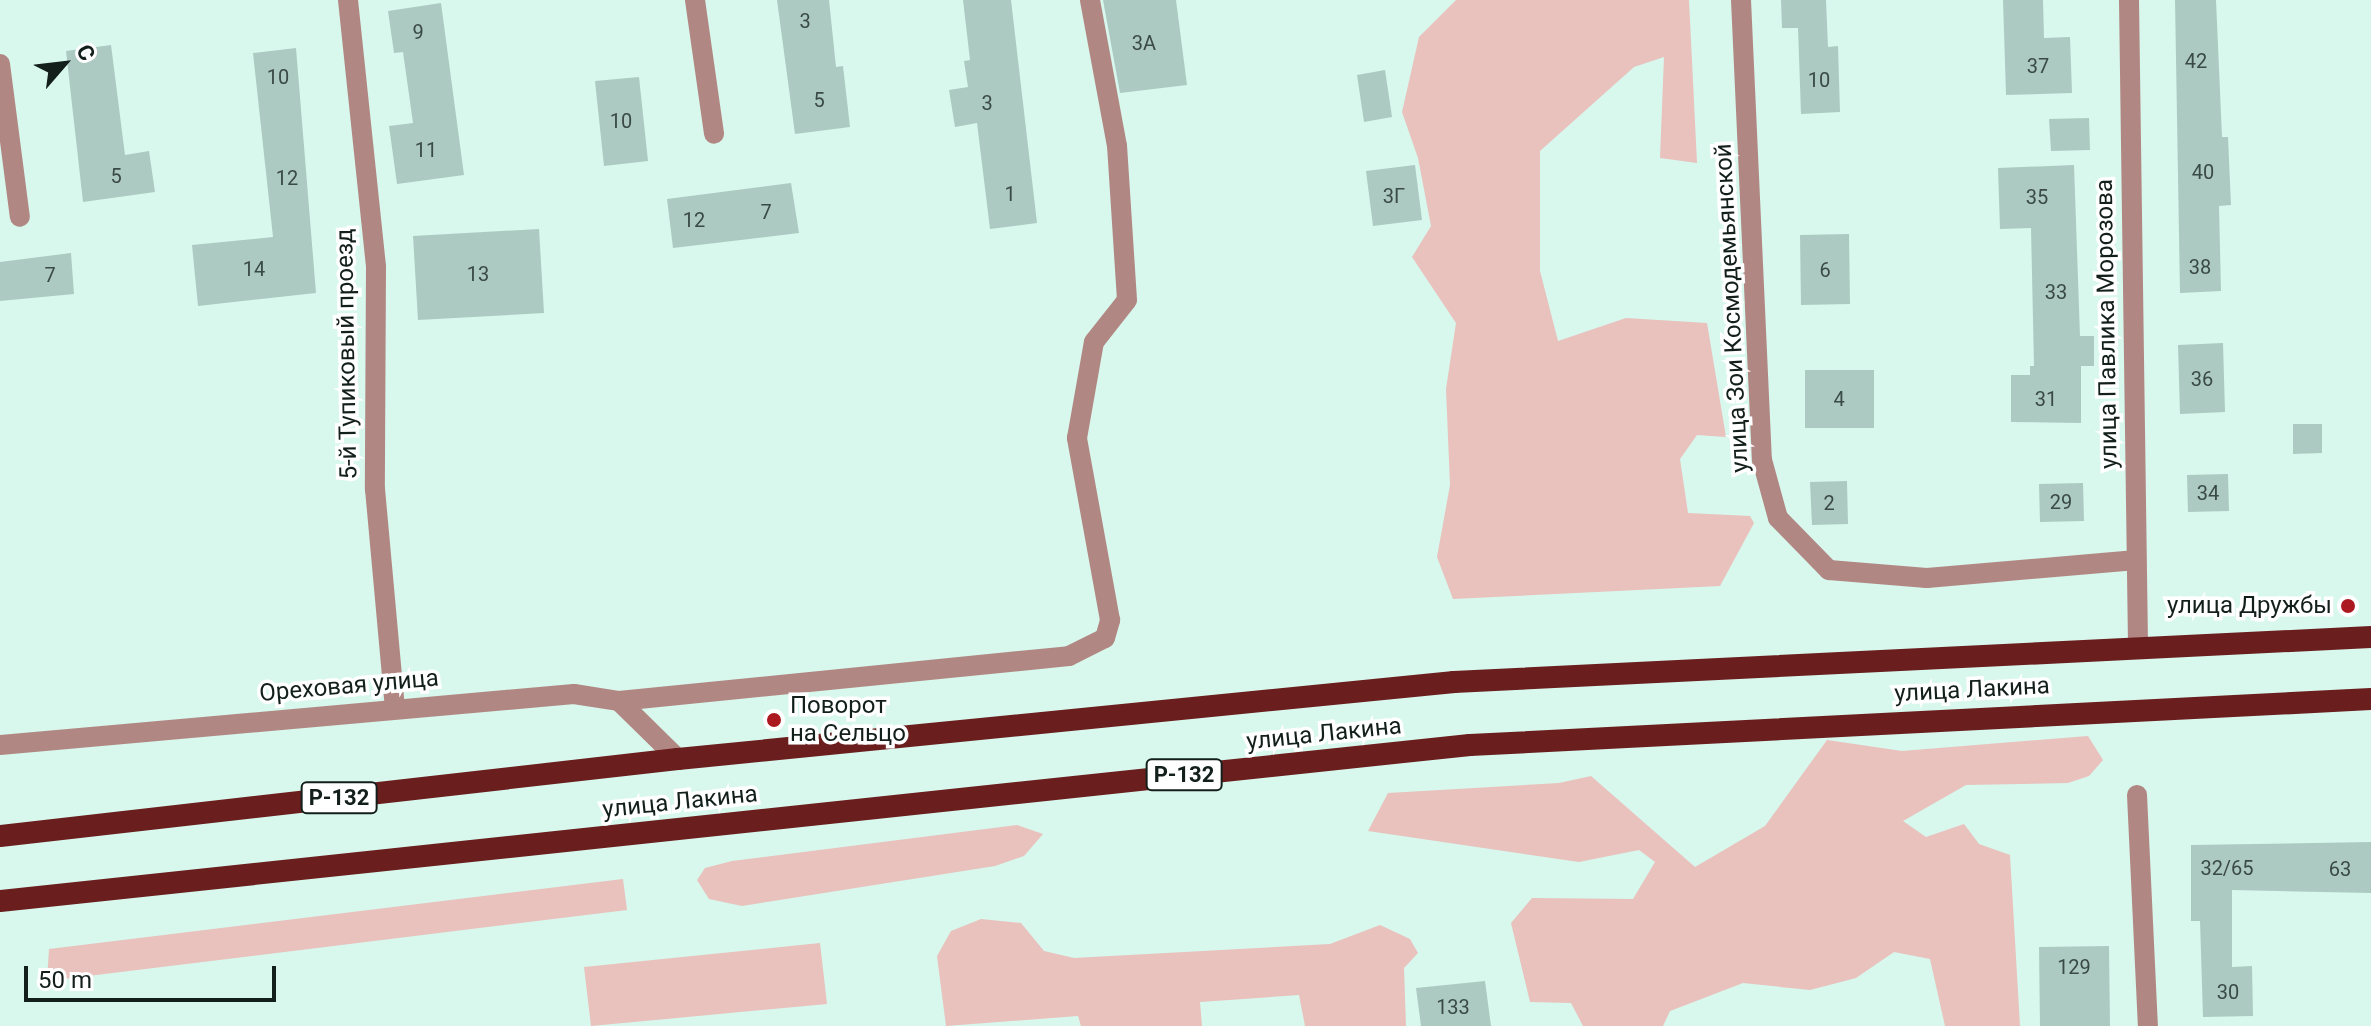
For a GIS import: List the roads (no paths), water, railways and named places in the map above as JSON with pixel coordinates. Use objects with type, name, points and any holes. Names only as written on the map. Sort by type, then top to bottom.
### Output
[{"type":"highway","name":"улица Лакина","points":[[0,836],[678,759],[1454,682],[2371,637]]},
{"type":"highway","name":"улица Лакина","points":[[0,901],[1470,745],[2371,699]]},
{"type":"street","name":"5-й Тупиковый проезд","points":[[348,0],[376,267],[375,489],[395,707]]},
{"type":"street","points":[[695,0],[714,134]]},
{"type":"street","name":"Ореховая улица","points":[[0,745],[395,707],[574,694],[619,701],[1069,656],[1105,638],[1110,620],[1077,438],[1094,342],[1127,300],[1117,146],[1090,0]]},
{"type":"street","name":"улица Зои Космодемьянской","points":[[1741,0],[1762,460],[1778,518],[1829,570],[1927,578],[2136,560]]},
{"type":"street","name":"улица Павлика Морозова","points":[[2129,0],[2138,647]]},
{"type":"street","points":[[0,64],[20,217]]},
{"type":"street","points":[[619,701],[678,759]]},
{"type":"street","points":[[2137,795],[2148,1026]]},
{"type":"place","name":"улица Дружбы","points":[[2348,606]]},
{"type":"place","name":"Поворот на Сельцо","points":[[774,720]]}]
